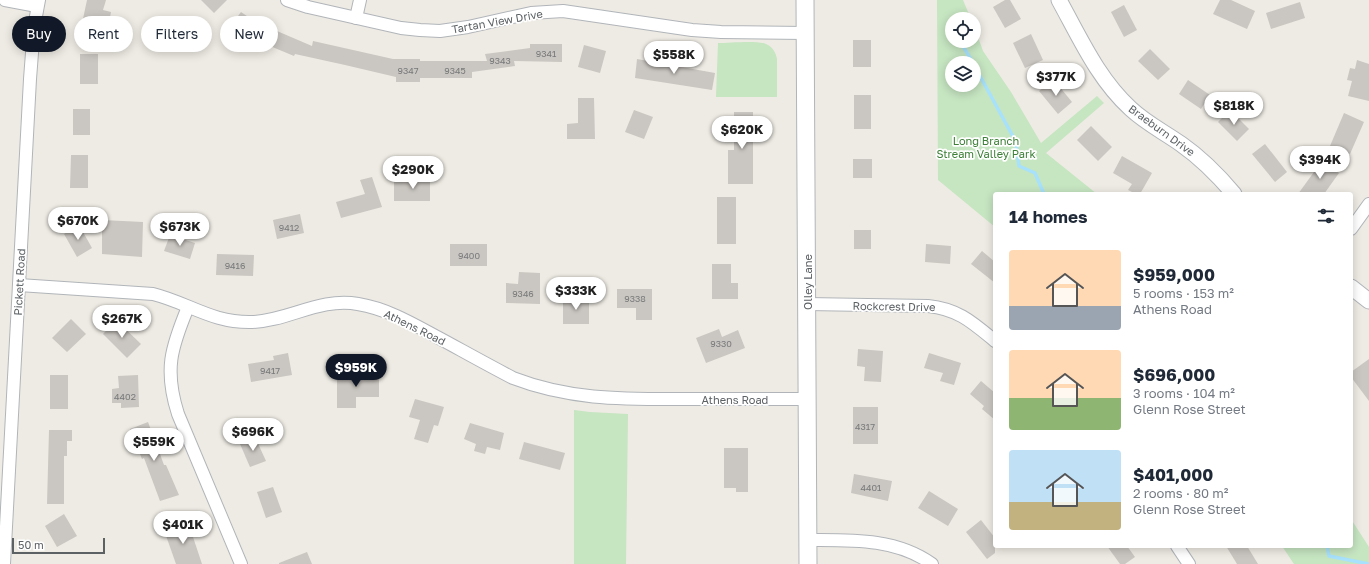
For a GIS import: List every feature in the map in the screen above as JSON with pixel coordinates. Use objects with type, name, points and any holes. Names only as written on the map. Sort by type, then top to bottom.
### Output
[{"type":"main road","name":"Olley Lane","points":[[805,0],[808,564]]},
{"type":"street","points":[[5,0],[38,3]]},
{"type":"street","name":"Tartan View Drive","points":[[287,0],[308,7],[401,28],[440,31],[468,28],[531,13],[563,11],[692,30],[805,33]]},
{"type":"street","points":[[356,18],[360,0]]},
{"type":"street","name":"Braeburn Drive","points":[[1059,0],[1094,64],[1120,98],[1145,121],[1182,144],[1205,162],[1232,192]]},
{"type":"street","name":"Pickett Road","points":[[4,564],[5,427],[19,285],[30,79],[38,3]]},
{"type":"street","points":[[1353,226],[1369,204]]},
{"type":"street","name":"Athens Road","points":[[19,285],[154,294],[222,319],[252,322],[278,317],[319,305],[338,303],[358,304],[400,317],[513,378],[533,386],[554,391],[620,399],[807,399]]},
{"type":"street","points":[[1353,288],[1369,300]]},
{"type":"street","name":"Rockcrest Drive","points":[[807,304],[940,307],[961,315],[993,339]]},
{"type":"street","points":[[188,307],[176,336],[172,353],[172,390],[178,414],[241,564]]},
{"type":"street","points":[[808,540],[862,541],[879,543],[897,547],[913,553],[932,564]]},
{"type":"street","points":[[1178,548],[1189,564]]},
{"type":"green space","name":"Long Branch Stream Valley Park","points":[[937,0],[963,0],[968,12],[945,12],[945,48],[981,48],[981,45],[983,51],[1011,92],[1041,143],[1097,96],[1104,103],[1046,153],[1095,192],[993,192],[993,225],[938,180]]},
{"type":"green space","points":[[756,42],[766,44],[771,47],[775,52],[777,59],[777,97],[716,97],[718,43]]},
{"type":"green space","points":[[574,410],[628,414],[626,564],[574,564]]},
{"type":"green space","points":[[1353,522],[1369,547],[1369,564],[1294,564],[1283,548],[1353,548]]},
{"type":"building","points":[[87,0],[106,0],[103,10],[111,12],[110,16],[84,16]]},
{"type":"building","points":[[201,0],[227,0],[214,13]]},
{"type":"building","points":[[1005,0],[1010,0],[1021,19],[1005,28],[993,7]]},
{"type":"building","points":[[1220,0],[1231,0],[1255,11],[1247,29],[1213,14]]},
{"type":"building","points":[[1300,2],[1305,18],[1271,29],[1266,13]]},
{"type":"building","points":[[1124,5],[1137,30],[1124,37],[1111,12]]},
{"type":"building","points":[[241,12],[247,16],[238,16]]},
{"type":"building","points":[[278,31],[312,46],[313,41],[393,59],[420,59],[420,61],[487,61],[485,54],[530,48],[530,44],[562,44],[562,62],[514,61],[515,66],[472,72],[472,78],[420,78],[420,82],[396,82],[396,77],[295,54],[294,56],[278,49]]},
{"type":"building","points":[[1031,34],[1043,60],[1025,68],[1013,43]]},
{"type":"building","points":[[853,40],[871,40],[871,67],[853,67]]},
{"type":"building","points":[[584,45],[606,51],[600,73],[578,67]]},
{"type":"building","points":[[1150,49],[1170,69],[1158,80],[1138,61]]},
{"type":"building","points":[[80,54],[98,54],[98,84],[80,84]]},
{"type":"building","points":[[637,59],[715,73],[712,90],[635,78]]},
{"type":"building","points":[[1357,60],[1369,64],[1369,101],[1348,96],[1352,81],[1347,80],[1350,68],[1355,69]]},
{"type":"building","points":[[1054,80],[1072,102],[1058,114],[1039,91]]},
{"type":"building","points":[[1188,80],[1210,95],[1201,109],[1179,94]]},
{"type":"building","points":[[854,95],[871,95],[871,129],[854,129]]},
{"type":"building","points":[[578,98],[594,98],[595,139],[567,139],[567,124],[578,123]]},
{"type":"building","points":[[73,109],[90,109],[90,135],[73,135]]},
{"type":"building","points":[[634,110],[653,117],[644,139],[625,132]]},
{"type":"building","points":[[1230,110],[1249,129],[1237,141],[1218,122]]},
{"type":"building","points":[[734,112],[753,112],[753,120],[757,120],[757,138],[753,138],[753,184],[728,184],[728,150],[734,150]]},
{"type":"building","points":[[1344,113],[1364,122],[1350,154],[1330,146]]},
{"type":"building","points":[[1091,126],[1112,147],[1098,161],[1077,140]]},
{"type":"building","points":[[1265,144],[1287,172],[1275,182],[1252,154]]},
{"type":"building","points":[[71,155],[88,155],[88,188],[70,188]]},
{"type":"building","points":[[1122,156],[1152,173],[1141,192],[1132,192],[1128,190],[1132,184],[1113,173]]},
{"type":"building","points":[[853,159],[872,159],[872,178],[853,178]]},
{"type":"building","points":[[1322,161],[1339,173],[1325,192],[1299,192]]},
{"type":"building","points":[[418,174],[430,174],[430,201],[394,201],[394,182],[418,182]]},
{"type":"building","points":[[372,177],[382,207],[341,218],[336,202],[365,194],[360,180]]},
{"type":"building","points":[[717,197],[736,197],[736,244],[717,244]]},
{"type":"building","points":[[300,214],[304,233],[277,239],[273,220]]},
{"type":"building","points":[[102,220],[143,222],[142,257],[102,254]]},
{"type":"building","points":[[79,225],[92,248],[77,257],[64,234]]},
{"type":"building","points":[[854,230],[871,230],[871,249],[854,249]]},
{"type":"building","points":[[170,235],[195,243],[190,259],[164,251]]},
{"type":"building","points":[[450,244],[487,244],[487,266],[450,266]]},
{"type":"building","points":[[926,244],[951,246],[950,264],[925,262]]},
{"type":"building","points":[[982,251],[993,260],[993,281],[971,264]]},
{"type":"building","points":[[217,254],[254,255],[253,276],[216,275]]},
{"type":"building","points":[[712,264],[731,264],[731,283],[738,283],[738,299],[712,299]]},
{"type":"building","points":[[519,272],[540,273],[540,304],[506,303],[506,283],[518,284]]},
{"type":"building","points":[[617,289],[652,289],[652,320],[636,320],[636,308],[617,308]]},
{"type":"building","points":[[563,298],[589,298],[589,324],[563,324]]},
{"type":"building","points":[[71,319],[86,334],[67,352],[52,338]]},
{"type":"building","points":[[116,320],[141,344],[127,358],[103,334]]},
{"type":"building","points":[[719,329],[722,337],[738,330],[745,348],[706,363],[696,338]]},
{"type":"building","points":[[858,349],[883,351],[881,382],[864,381],[865,367],[857,366]]},
{"type":"building","points":[[288,353],[292,375],[251,382],[248,364],[274,360],[273,356]]},
{"type":"building","points":[[929,353],[961,363],[954,385],[940,381],[943,373],[924,368]]},
{"type":"building","points":[[1369,359],[1369,401],[1353,380],[1353,371]]},
{"type":"building","points":[[337,373],[379,373],[379,397],[356,397],[356,408],[337,408]]},
{"type":"building","points":[[50,375],[68,375],[68,409],[50,409]]},
{"type":"building","points":[[138,375],[139,407],[121,408],[121,403],[112,403],[112,389],[119,388],[118,376]]},
{"type":"building","points":[[981,381],[993,391],[993,418],[982,409],[984,406],[970,394]]},
{"type":"building","points":[[415,399],[444,407],[438,426],[434,425],[428,443],[414,439],[420,420],[409,417]]},
{"type":"building","points":[[853,407],[878,407],[878,444],[853,444]]},
{"type":"building","points":[[148,422],[164,465],[166,465],[179,495],[160,501],[144,458],[142,459],[130,429]]},
{"type":"building","points":[[470,423],[504,433],[500,450],[487,447],[485,454],[474,451],[476,444],[464,439]]},
{"type":"building","points":[[49,430],[72,430],[72,441],[67,441],[67,456],[64,456],[64,504],[47,504]]},
{"type":"building","points":[[255,437],[266,461],[250,467],[240,444]]},
{"type":"building","points":[[524,442],[565,453],[560,470],[519,459]]},
{"type":"building","points":[[724,448],[748,448],[748,492],[736,492],[736,488],[724,488]]},
{"type":"building","points":[[854,474],[892,481],[888,501],[851,493]]},
{"type":"building","points":[[273,487],[282,512],[266,518],[257,492]]},
{"type":"building","points":[[929,491],[958,509],[948,526],[918,508]]},
{"type":"building","points":[[64,514],[77,536],[57,547],[45,526]]},
{"type":"building","points":[[981,520],[993,535],[993,548],[995,548],[995,553],[987,559],[966,532]]},
{"type":"building","points":[[188,522],[202,564],[176,564],[164,530]]},
{"type":"building","points":[[1108,548],[1128,548],[1135,557],[1125,564],[1120,564]]},
{"type":"building","points":[[1227,548],[1248,548],[1258,564],[1237,564]]},
{"type":"building","points":[[307,552],[312,564],[279,564],[279,563]]},
{"type":"waterway","points":[[964,48],[969,56]]},
{"type":"waterway","points":[[981,78],[1016,142],[1019,166],[1035,173],[1043,192]]},
{"type":"waterway","points":[[1327,548],[1329,556],[1369,564]]}]
